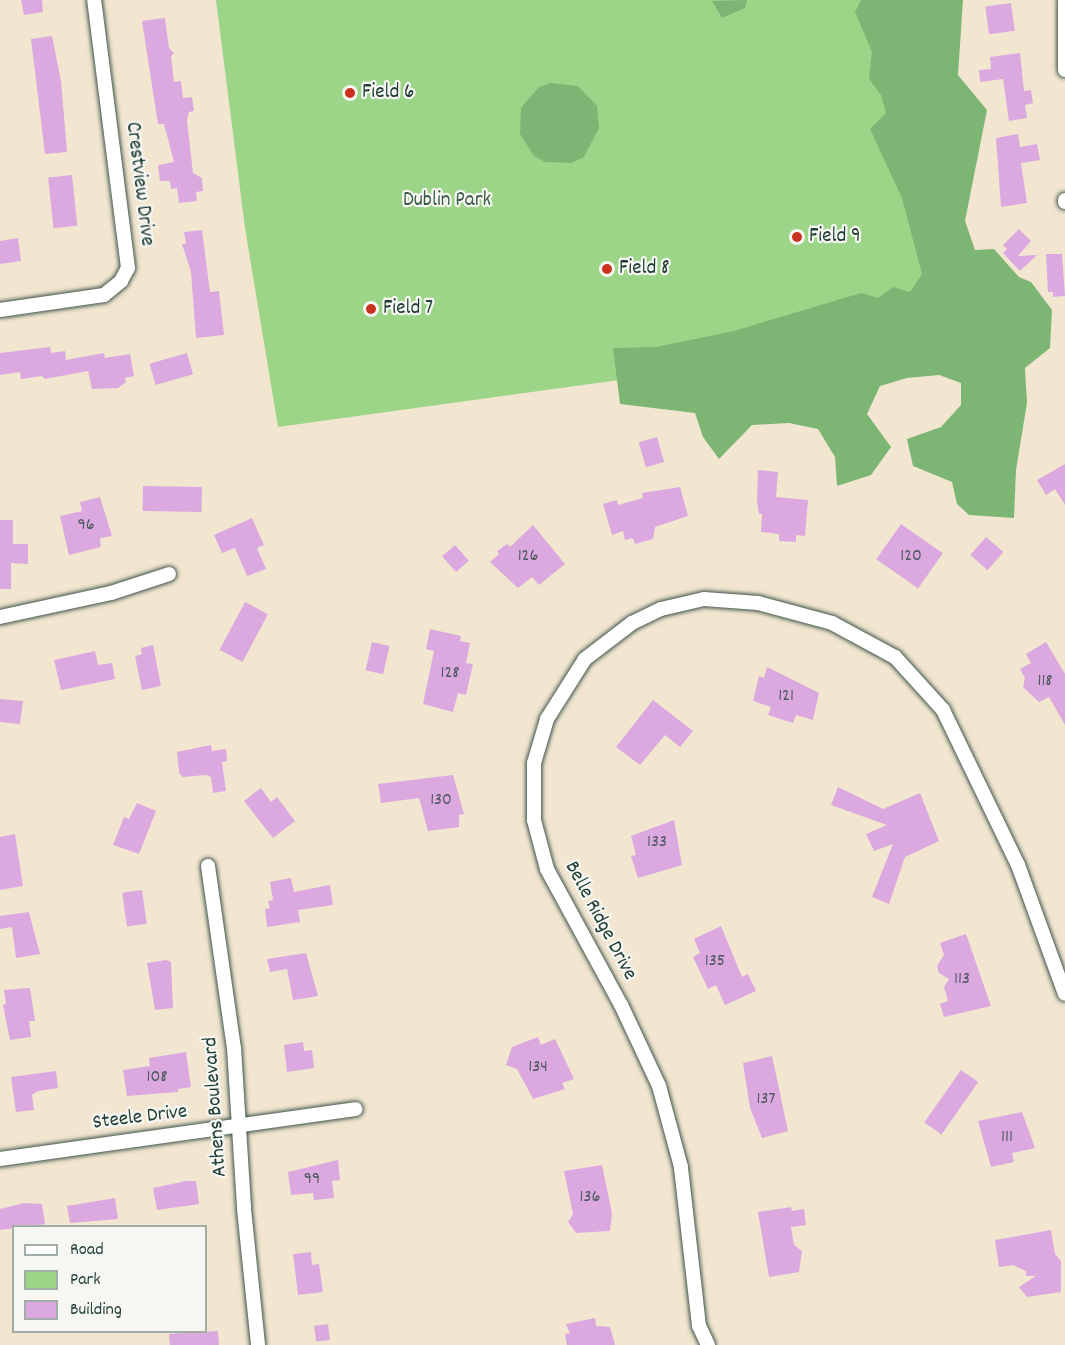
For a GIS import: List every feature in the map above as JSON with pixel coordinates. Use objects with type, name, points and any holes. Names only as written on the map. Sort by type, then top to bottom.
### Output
[{"type":"street","name":"Crestview Drive","points":[[0,310],[104,295],[120,281],[128,268],[94,0]]},
{"type":"street","points":[[1065,1],[1065,70]]},
{"type":"street","points":[[0,617],[111,593],[168,574]]},
{"type":"street","name":"Belle Ridge Drive","points":[[708,1345],[699,1326],[681,1167],[659,1086],[621,1005],[547,869],[534,820],[534,763],[547,719],[585,659],[632,623],[661,609],[704,598],[758,603],[832,622],[895,657],[943,710],[1018,865],[1065,994]]},
{"type":"street","name":"Athens Boulevard","points":[[208,866],[234,1048],[238,1127],[258,1345]]},
{"type":"street","name":"Steele Drive","points":[[0,1159],[356,1109]]},
{"type":"green space","name":"Dublin Park","points":[[216,0],[941,0],[976,331],[278,427],[245,228]]},
{"type":"green space","points":[[747,0],[745,8],[722,18],[712,1]]},
{"type":"green space","points":[[861,0],[963,0],[958,75],[987,110],[965,221],[975,250],[994,249],[1019,277],[1031,282],[1052,310],[1050,348],[1025,368],[1027,403],[1016,470],[1014,518],[969,515],[957,504],[952,482],[913,466],[907,439],[941,427],[961,405],[961,383],[939,375],[907,378],[880,386],[867,414],[891,447],[871,475],[837,486],[835,457],[818,429],[789,423],[752,425],[719,459],[703,437],[695,413],[620,404],[613,348],[656,347],[734,331],[861,293],[878,298],[893,287],[910,292],[922,274],[902,198],[870,129],[886,113],[881,95],[869,79],[872,52],[855,12]]},
{"type":"green space","points":[[550,83],[578,86],[597,106],[599,128],[584,157],[571,163],[545,162],[534,156],[520,134],[521,108],[538,88]]},
{"type":"building","points":[[21,0],[42,0],[43,12],[24,15]]},
{"type":"building","points":[[1011,3],[1015,31],[989,34],[985,7]]},
{"type":"building","points":[[165,18],[169,48],[174,53],[171,56],[174,82],[181,81],[183,98],[192,97],[194,111],[189,112],[187,121],[193,173],[202,178],[203,191],[196,192],[197,201],[179,203],[177,188],[171,189],[170,181],[160,181],[158,165],[174,162],[164,124],[158,124],[142,21]]},
{"type":"building","points":[[52,36],[61,81],[67,152],[45,154],[31,39]]},
{"type":"building","points":[[1020,53],[1024,91],[1031,90],[1033,103],[1025,105],[1027,118],[1009,121],[1003,79],[980,82],[979,70],[991,69],[990,57]]},
{"type":"building","points":[[1018,134],[1020,147],[1037,144],[1040,160],[1021,163],[1027,203],[1001,207],[996,138]]},
{"type":"building","points":[[72,175],[77,226],[53,228],[48,178]]},
{"type":"building","points":[[1019,229],[1031,241],[1018,256],[1037,255],[1020,271],[1003,253],[1007,249],[1003,245]]},
{"type":"building","points":[[202,230],[210,292],[219,291],[224,335],[196,338],[191,272],[182,244],[186,244],[184,232]]},
{"type":"building","points":[[18,238],[21,261],[0,264],[0,241]]},
{"type":"building","points":[[1046,254],[1062,254],[1065,296],[1053,297],[1053,292],[1048,292]]},
{"type":"building","points":[[50,347],[51,353],[65,351],[66,360],[104,353],[105,358],[130,354],[134,376],[125,378],[126,382],[118,388],[92,389],[88,371],[45,379],[42,376],[21,379],[20,372],[0,375],[0,353]]},
{"type":"building","points":[[187,353],[193,374],[156,385],[150,364]]},
{"type":"building","points":[[657,437],[664,462],[646,467],[639,442]]},
{"type":"building","points":[[1065,464],[1065,505],[1055,489],[1046,495],[1037,480]]},
{"type":"building","points":[[758,470],[778,472],[776,497],[808,500],[805,536],[796,535],[796,542],[779,541],[779,534],[761,532],[762,514],[759,514],[757,501]]},
{"type":"building","points":[[143,486],[202,487],[202,512],[143,511]]},
{"type":"building","points":[[680,487],[688,516],[655,527],[653,539],[635,544],[633,538],[625,540],[623,531],[612,535],[603,504],[617,500],[618,505],[643,498],[642,493]]},
{"type":"building","points":[[100,497],[112,536],[100,538],[101,547],[69,555],[60,516],[82,511],[80,502]]},
{"type":"building","points":[[252,518],[264,545],[257,548],[266,569],[247,576],[235,548],[222,553],[214,535]]},
{"type":"building","points":[[0,520],[13,520],[13,544],[28,544],[28,564],[11,563],[11,589],[0,589]]},
{"type":"building","points":[[901,524],[943,553],[918,588],[876,559]]},
{"type":"building","points":[[533,525],[565,564],[539,585],[532,577],[518,588],[490,562],[499,554],[497,551],[507,544],[510,547]]},
{"type":"building","points":[[986,537],[1003,552],[988,570],[970,555]]},
{"type":"building","points":[[455,545],[469,561],[456,572],[442,556]]},
{"type":"building","points":[[245,602],[268,614],[243,662],[220,650]]},
{"type":"building","points":[[430,629],[461,636],[460,641],[470,643],[466,663],[473,664],[466,695],[458,693],[453,712],[423,704],[434,651],[426,649]]},
{"type":"building","points":[[372,642],[390,646],[383,674],[365,670]]},
{"type":"building","points":[[1046,642],[1065,674],[1065,725],[1049,697],[1039,702],[1023,687],[1025,678],[1020,669],[1031,663],[1026,654]]},
{"type":"building","points":[[153,645],[161,686],[142,690],[135,656],[142,654],[141,648]]},
{"type":"building","points":[[95,651],[98,665],[112,663],[115,679],[61,690],[54,660]]},
{"type":"building","points":[[767,667],[819,693],[813,720],[796,715],[793,723],[768,715],[771,707],[753,701],[759,676],[764,678]]},
{"type":"building","points":[[0,699],[23,701],[20,724],[0,722]]},
{"type":"building","points":[[653,700],[693,731],[680,747],[665,735],[640,765],[616,747]]},
{"type":"building","points":[[211,745],[212,751],[226,749],[227,761],[222,762],[226,791],[213,793],[211,777],[206,775],[183,777],[179,773],[177,752]]},
{"type":"building","points":[[453,775],[464,814],[459,815],[459,827],[428,831],[419,798],[381,803],[378,784]]},
{"type":"building","points":[[838,787],[883,809],[920,793],[939,841],[905,857],[889,904],[872,897],[893,844],[874,851],[866,834],[887,825],[831,805]]},
{"type":"building","points":[[261,788],[271,802],[277,797],[295,821],[273,838],[244,801]]},
{"type":"building","points":[[137,803],[156,811],[139,854],[113,845],[124,817],[129,819]]},
{"type":"building","points":[[674,820],[682,865],[638,878],[631,856],[636,855],[631,836]]},
{"type":"building","points":[[15,834],[23,886],[0,890],[0,837]]},
{"type":"building","points":[[291,878],[294,892],[330,885],[333,905],[298,910],[300,922],[267,927],[265,909],[270,908],[268,901],[273,900],[270,882]]},
{"type":"building","points":[[142,890],[147,924],[127,926],[122,893]]},
{"type":"building","points":[[29,912],[40,954],[16,958],[12,927],[0,929],[0,916]]},
{"type":"building","points":[[721,926],[742,977],[748,974],[756,991],[725,1005],[716,985],[708,989],[693,957],[700,953],[694,939]]},
{"type":"building","points":[[966,934],[991,1006],[944,1017],[940,1004],[948,1001],[944,987],[949,979],[939,973],[937,966],[944,955],[940,943]]},
{"type":"building","points":[[306,953],[318,996],[293,1000],[287,969],[270,972],[267,959]]},
{"type":"building","points":[[166,960],[171,962],[173,1008],[155,1010],[147,963]]},
{"type":"building","points":[[30,988],[35,1021],[29,1021],[31,1037],[10,1040],[3,1005],[6,1004],[4,990]]},
{"type":"building","points":[[538,1037],[541,1045],[555,1039],[574,1079],[562,1083],[565,1089],[533,1099],[517,1069],[506,1065],[512,1047]]},
{"type":"building","points":[[303,1042],[304,1051],[312,1050],[314,1068],[287,1072],[284,1045]]},
{"type":"building","points":[[186,1052],[191,1087],[178,1089],[178,1092],[127,1096],[123,1070],[150,1066],[149,1058]]},
{"type":"building","points":[[772,1056],[788,1131],[762,1138],[750,1108],[743,1063]]},
{"type":"building","points":[[961,1070],[978,1082],[941,1134],[924,1122]]},
{"type":"building","points":[[56,1071],[58,1088],[38,1091],[32,1095],[34,1110],[16,1112],[11,1077]]},
{"type":"building","points":[[1022,1112],[1035,1148],[1012,1153],[1014,1162],[991,1167],[978,1121]]},
{"type":"building","points":[[338,1160],[340,1180],[332,1181],[334,1198],[314,1200],[313,1193],[291,1195],[288,1172]]},
{"type":"building","points":[[602,1165],[612,1213],[610,1231],[576,1233],[568,1222],[573,1214],[564,1171]]},
{"type":"building","points":[[196,1181],[199,1204],[157,1210],[153,1188]]},
{"type":"building","points":[[115,1198],[118,1219],[70,1223],[67,1206]]},
{"type":"building","points":[[24,1203],[42,1204],[45,1224],[12,1225],[12,1228],[0,1230],[0,1209]]},
{"type":"building","points":[[791,1207],[792,1211],[804,1209],[806,1225],[791,1227],[794,1245],[802,1251],[799,1272],[769,1277],[758,1212]]},
{"type":"building","points":[[1051,1230],[1055,1254],[1061,1261],[1061,1292],[1027,1297],[1019,1287],[1036,1276],[1026,1276],[1026,1271],[1013,1265],[999,1267],[995,1240]]},
{"type":"building","points":[[311,1252],[312,1265],[319,1264],[323,1292],[298,1295],[293,1254]]},
{"type":"building","points":[[595,1318],[596,1326],[610,1327],[615,1345],[567,1345],[565,1334],[570,1333],[566,1324]]},
{"type":"building","points":[[328,1324],[330,1340],[316,1342],[314,1326]]},
{"type":"building","points":[[218,1331],[219,1345],[170,1345],[169,1334]]},
{"type":"place","name":"Field 6","points":[[350,93]]},
{"type":"place","name":"Field 9","points":[[797,237]]},
{"type":"place","name":"Field 8","points":[[607,269]]},
{"type":"place","name":"Field 7","points":[[371,309]]}]
